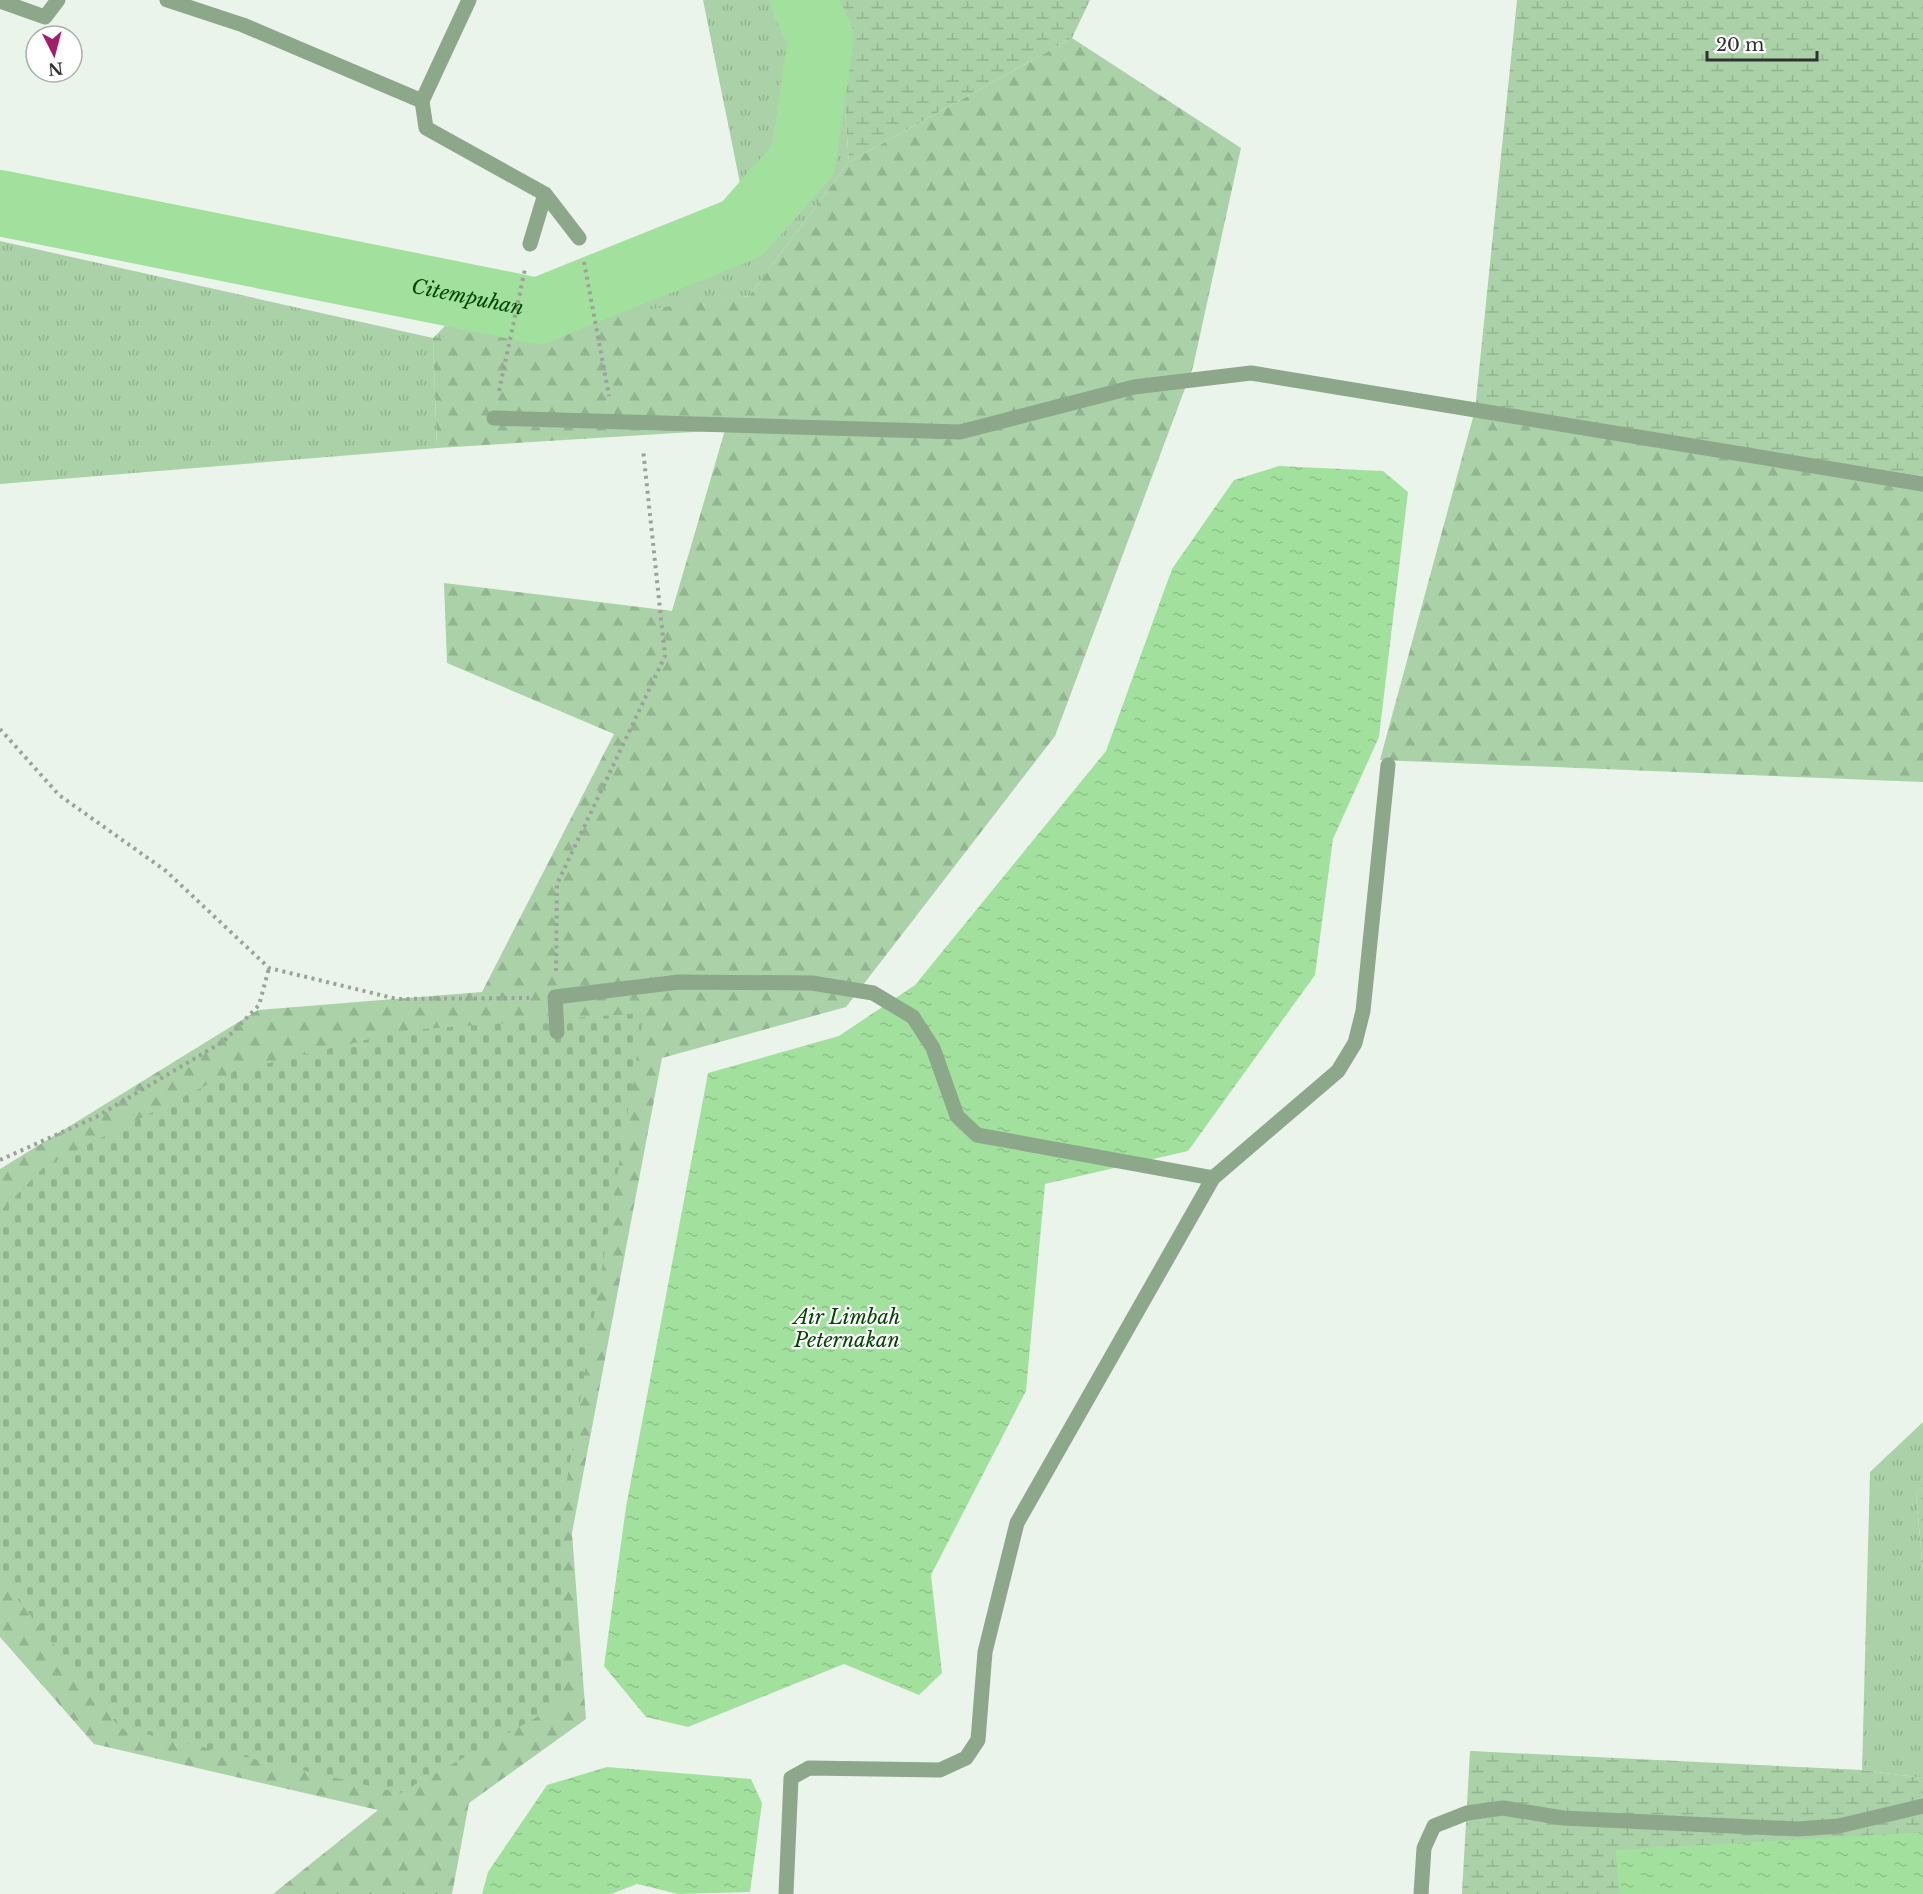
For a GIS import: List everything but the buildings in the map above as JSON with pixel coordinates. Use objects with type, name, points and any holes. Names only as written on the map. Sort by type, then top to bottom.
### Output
[{"type":"street","points":[[0,1],[45,17],[58,0]]},
{"type":"street","points":[[167,0],[243,25],[422,101]]},
{"type":"street","points":[[469,0],[422,101],[426,128],[545,194],[579,238]]},
{"type":"street","points":[[530,244],[545,194]]},
{"type":"street","points":[[494,418],[960,432],[1134,387],[1251,373],[1923,484]]},
{"type":"street","points":[[786,1894],[791,1778],[809,1768],[940,1770],[966,1758],[978,1740],[985,1652],[1017,1523],[1213,1178],[1338,1071],[1355,1043],[1363,1011],[1388,765]]},
{"type":"street","points":[[557,1032],[555,998],[679,982],[812,983],[873,993],[913,1017],[933,1048],[957,1116],[977,1135],[1213,1178]]},
{"type":"street","points":[[1421,1894],[1424,1848],[1434,1826],[1467,1813],[1503,1808],[1563,1818],[1798,1829],[1839,1826],[1923,1806]]},
{"type":"path","points":[[579,238],[614,420]]},
{"type":"path","points":[[494,418],[530,244]]},
{"type":"path","points":[[0,729],[58,795],[166,871],[269,968],[397,999],[555,998],[557,884],[665,656],[640,421]]},
{"type":"path","points":[[0,1160],[96,1117],[224,1041],[259,1005],[269,968]]},
{"type":"green space","points":[[703,0],[837,0],[849,162],[749,296],[452,339],[433,338],[447,324],[742,193]]},
{"type":"green space","points":[[837,0],[1090,0],[1072,38],[849,162]]},
{"type":"green space","points":[[1517,0],[1923,0],[1923,476],[1475,410]]},
{"type":"green space","points":[[1072,38],[1241,148],[1193,367],[1055,736],[846,1007],[662,1058],[572,1533],[586,1719],[469,1803],[452,1894],[273,1894],[378,1810],[94,1744],[0,1637],[0,1169],[258,1010],[482,992],[614,734],[447,663],[444,583],[672,611],[725,430],[437,448],[433,338],[749,296],[849,162]]},
{"type":"green space","points":[[0,241],[433,338],[437,448],[0,484]]},
{"type":"green space","points":[[1475,410],[1923,476],[1923,782],[1380,760]]},
{"type":"green space","points":[[644,1013],[560,1523],[564,1702],[400,1793],[120,1728],[0,1577],[0,1212],[45,1166],[235,1071],[408,1030]]},
{"type":"green space","points":[[1923,1422],[1923,1487],[1916,1493],[1923,1572],[1923,1778],[1862,1770],[1870,1472]]},
{"type":"green space","points":[[1923,1487],[1923,1572],[1916,1493]]},
{"type":"green space","points":[[1470,1751],[1862,1770],[1923,1778],[1923,1894],[1462,1894]]},
{"type":"water","name":"Air Limbah Peternakan","points":[[1279,466],[1383,471],[1408,492],[1379,737],[1333,839],[1315,975],[1188,1151],[1045,1184],[1026,1391],[931,1575],[942,1673],[919,1695],[844,1664],[688,1727],[646,1717],[604,1666],[626,1507],[708,1073],[839,1036],[915,985],[1106,751],[1172,569],[1234,480]]},
{"type":"water","points":[[607,1767],[751,1779],[762,1803],[750,1892],[678,1894],[637,1884],[611,1894],[482,1894],[488,1872],[547,1785]]},
{"type":"water","points":[[1923,1832],[1923,1894],[1619,1894],[1616,1850]]},
{"type":"waterway","name":"Citempuhan","points":[[0,203],[538,311],[742,229],[803,160],[821,38],[803,0]]}]
